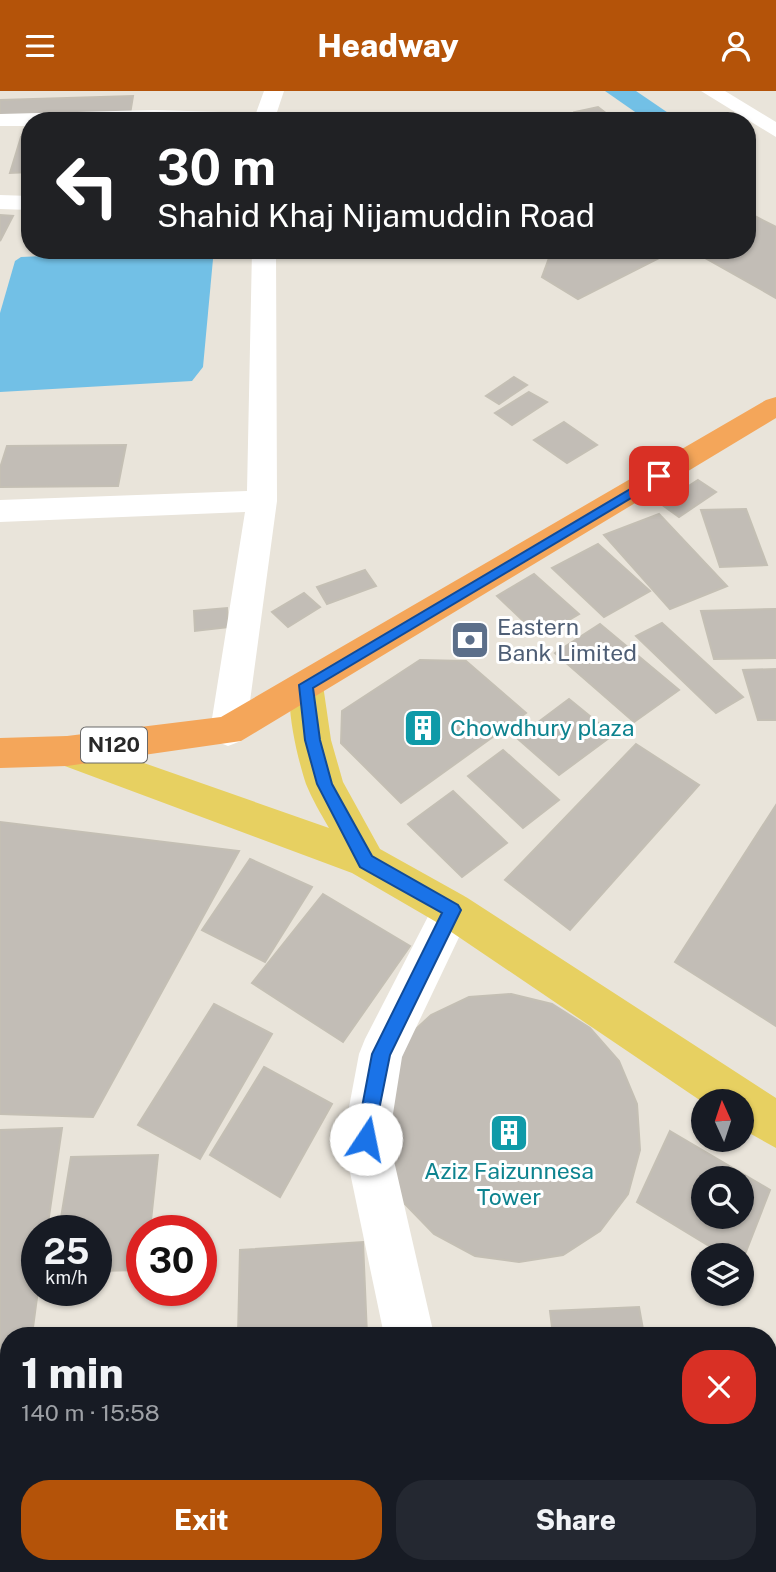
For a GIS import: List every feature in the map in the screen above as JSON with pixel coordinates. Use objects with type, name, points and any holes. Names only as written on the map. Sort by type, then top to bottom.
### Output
[{"type":"highway","name":"N120","points":[[0,753],[66,751],[228,731],[776,406]]},
{"type":"main road","points":[[306,685],[313,740],[325,784],[366,862]]},
{"type":"main road","points":[[66,751],[315,839],[366,862],[452,910],[723,1089]]},
{"type":"main road","points":[[754,1110],[776,1125]]},
{"type":"street","points":[[267,112],[274,91]]},
{"type":"street","points":[[711,91],[745,112]]},
{"type":"street","points":[[0,120],[21,119]]},
{"type":"street","points":[[756,119],[776,131]]},
{"type":"street","points":[[0,202],[21,203]]},
{"type":"street","points":[[228,731],[262,501],[264,259]]},
{"type":"street","points":[[0,511],[262,501]]},
{"type":"street","points":[[407,1327],[366,1139],[382,1054],[452,910]]},
{"type":"water","points":[[605,91],[636,91],[667,112],[635,112]]},
{"type":"water","points":[[21,257],[213,259],[203,367],[192,381],[0,392],[0,313],[15,261]]},
{"type":"building","points":[[133,96],[130,112],[21,112],[21,123],[0,123],[0,100]]},
{"type":"building","points":[[598,107],[604,112],[575,112]]},
{"type":"building","points":[[21,137],[21,172],[10,173]]},
{"type":"building","points":[[0,215],[13,216],[0,241]]},
{"type":"building","points":[[756,217],[776,227],[776,298],[707,259],[756,259]]},
{"type":"building","points":[[549,259],[657,259],[578,299],[542,277]]},
{"type":"building","points":[[514,377],[527,385],[499,404],[486,396]]},
{"type":"building","points":[[529,392],[547,402],[512,425],[495,413]]},
{"type":"building","points":[[564,422],[597,445],[567,463],[534,440]]},
{"type":"building","points":[[126,445],[118,486],[0,487],[0,468],[7,446]]},
{"type":"building","points":[[698,480],[716,492],[679,517],[661,504]]},
{"type":"building","points":[[746,509],[767,565],[720,567],[701,510]]},
{"type":"building","points":[[659,514],[727,586],[670,609],[604,535]]},
{"type":"building","points":[[598,544],[650,591],[604,617],[552,568]]},
{"type":"building","points":[[365,570],[376,586],[327,604],[317,587]]},
{"type":"building","points":[[534,574],[579,614],[540,637],[497,596]]},
{"type":"building","points":[[304,593],[320,607],[288,627],[272,612]]},
{"type":"building","points":[[227,608],[228,627],[195,631],[194,611]]},
{"type":"building","points":[[776,609],[776,658],[714,659],[701,611]]},
{"type":"building","points":[[662,623],[743,697],[716,713],[636,636]]},
{"type":"building","points":[[600,624],[679,690],[634,722],[555,653]]},
{"type":"building","name":"Chowdhury plaza","points":[[420,660],[466,661],[526,713],[401,803],[341,743],[342,711]]},
{"type":"building","points":[[776,669],[776,720],[758,720],[743,670]]},
{"type":"building","points":[[569,699],[613,735],[559,775],[517,738]]},
{"type":"building","points":[[636,744],[699,785],[570,930],[505,880]]},
{"type":"building","points":[[503,750],[559,800],[523,828],[468,776]]},
{"type":"building","points":[[453,791],[507,843],[462,877],[408,824]]},
{"type":"building","points":[[776,805],[776,1026],[675,962]]},
{"type":"building","points":[[0,822],[239,851],[93,1117],[0,1114]]},
{"type":"building","points":[[250,859],[312,887],[265,962],[202,930]]},
{"type":"building","points":[[323,894],[410,946],[343,1042],[252,983]]},
{"type":"building","name":"Aziz Faizunnesa Tower","points":[[511,994],[552,1004],[590,1028],[619,1061],[637,1104],[640,1150],[628,1194],[600,1231],[563,1255],[519,1262],[475,1256],[434,1234],[402,1201],[377,1117],[403,1041],[431,1015],[469,997]]},
{"type":"building","points":[[214,1004],[272,1034],[200,1159],[138,1125]]},
{"type":"building","points":[[264,1067],[332,1104],[280,1197],[210,1155]]},
{"type":"building","points":[[62,1128],[49,1215],[21,1215],[21,1306],[36,1306],[33,1327],[0,1327],[0,1130]]},
{"type":"building","points":[[670,1131],[691,1143],[691,1152],[706,1152],[729,1166],[691,1166],[691,1229],[754,1229],[754,1181],[770,1190],[749,1243],[704,1243],[637,1202]]},
{"type":"building","points":[[158,1155],[152,1215],[126,1215],[126,1270],[112,1271],[112,1215],[61,1215],[71,1157]]},
{"type":"building","points":[[363,1242],[367,1327],[238,1327],[240,1250]]},
{"type":"building","points":[[639,1307],[643,1327],[552,1327],[550,1311]]},
{"type":"place","name":"Eastern Bank Limited","points":[[470,640]]},
{"type":"place","name":"Chowdhury plaza","points":[[423,728]]},
{"type":"place","name":"Aziz Faizunnesa Tower","points":[[509,1133]]},
{"type":"route","points":[[366,1139],[382,1054],[452,910],[366,862],[325,784],[313,740],[306,685],[659,476]]}]
